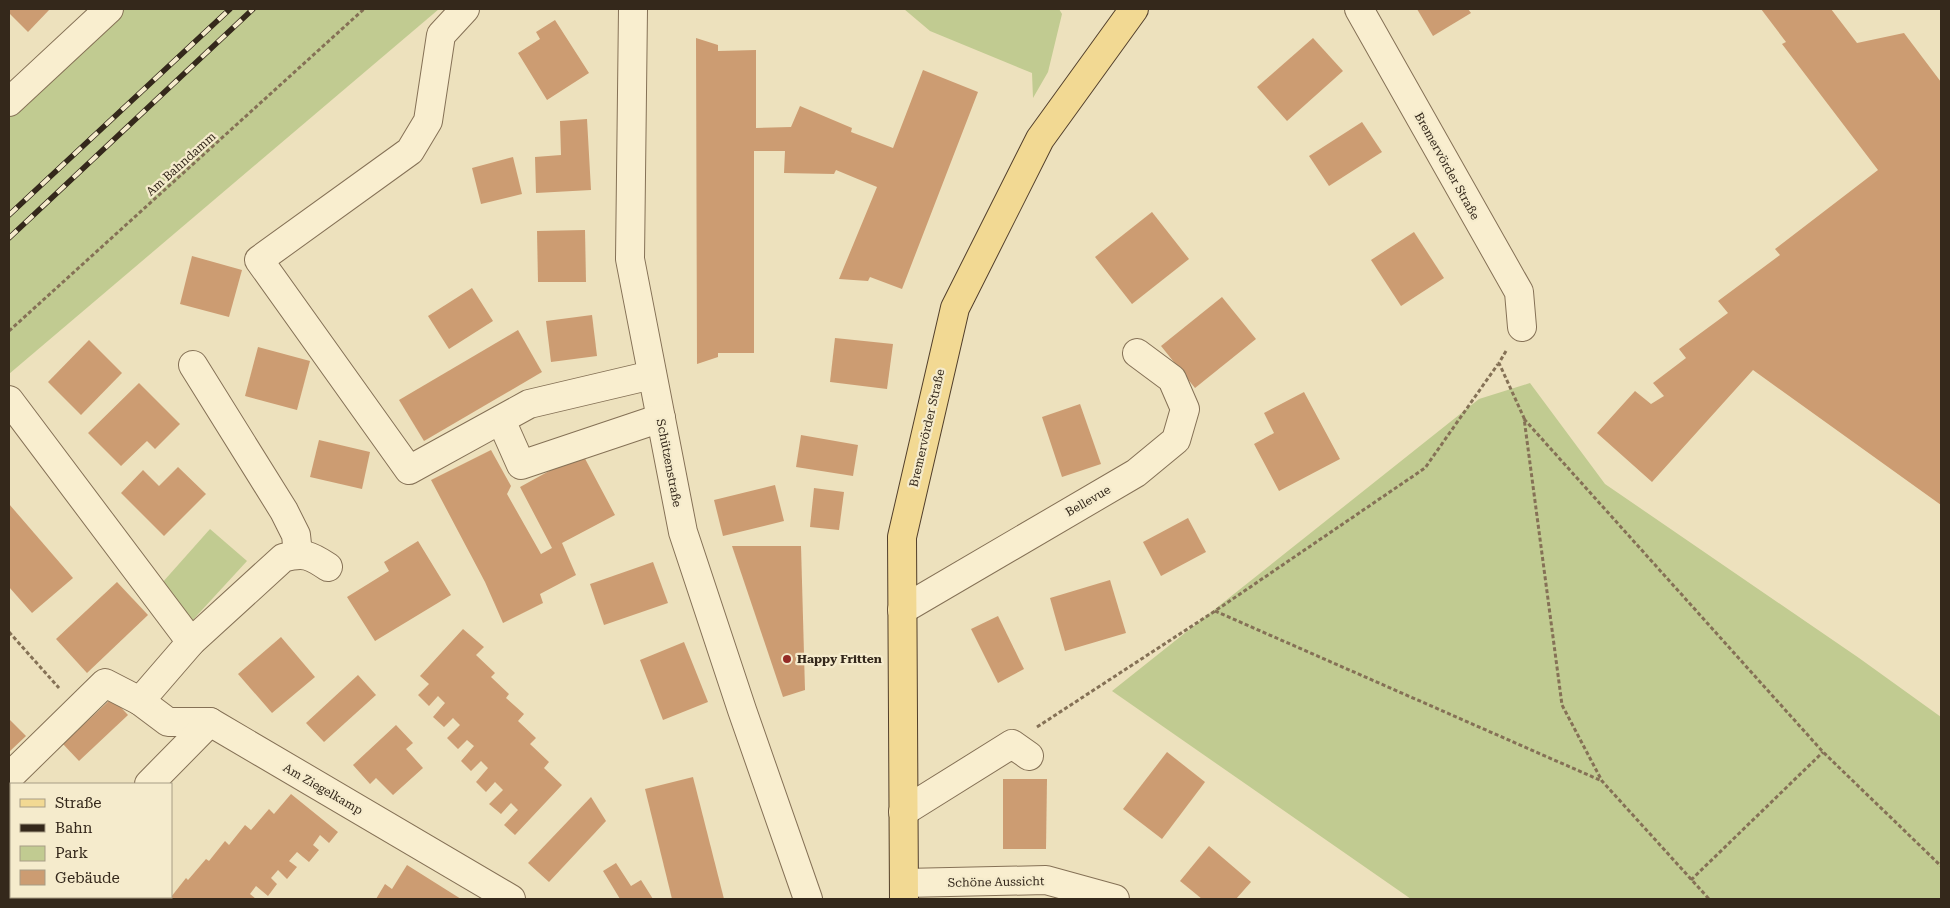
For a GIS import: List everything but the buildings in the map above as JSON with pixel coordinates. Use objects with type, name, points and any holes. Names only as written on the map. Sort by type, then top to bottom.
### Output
[{"type":"main road","name":"Bremervörder Straße","points":[[904,891],[902,537],[955,308],[1040,139],[1134,9]]},
{"type":"street","points":[[9,102],[109,9]]},
{"type":"street","points":[[465,9],[441,35],[428,121],[410,151],[259,260],[409,470],[530,404],[652,375]]},
{"type":"street","name":"Schützenstraße","points":[[633,9],[630,259],[652,375],[683,532],[742,710],[808,899]]},
{"type":"street","name":"Bremervörder Straße","points":[[1359,9],[1519,292],[1522,327]]},
{"type":"street","name":"Bellevue","points":[[902,610],[1136,474],[1176,440],[1185,409],[1172,379],[1137,353]]},
{"type":"street","points":[[194,365],[284,511],[296,535],[298,554]]},
{"type":"street","points":[[9,400],[191,642]]},
{"type":"street","points":[[501,420],[521,465],[661,418]]},
{"type":"street","points":[[140,701],[191,642],[283,558],[298,554],[311,556],[328,567]]},
{"type":"street","points":[[9,777],[105,683],[140,701],[168,722],[210,722]]},
{"type":"street","points":[[150,783],[210,722]]},
{"type":"street","name":"Am Ziegelkamp","points":[[210,722],[511,899]]},
{"type":"street","points":[[903,812],[1020,750]]},
{"type":"street","name":"Schöne Aussicht","points":[[904,891],[1046,880],[1115,899]]},
{"type":"path","name":"Am Bahndamm","points":[[9,332],[364,9]]},
{"type":"path","points":[[1020,750],[1215,611],[1425,468],[1522,327]]},
{"type":"path","points":[[1499,363],[1524,418],[1562,705],[1602,781],[1709,899]]},
{"type":"path","points":[[1524,418],[1823,752],[1941,866]]},
{"type":"path","points":[[1215,611],[1602,781]]},
{"type":"path","points":[[9,632],[78,709]]},
{"type":"path","points":[[1690,880],[1823,752]]},
{"type":"green space","points":[[118,9],[439,9],[9,374],[9,111]]},
{"type":"green space","points":[[904,9],[1059,9],[1062,14],[1048,72],[1033,98],[1032,73],[930,31]]},
{"type":"green space","points":[[1530,383],[1605,484],[1859,658],[1941,717],[1941,899],[1411,899],[1112,691],[1479,399]]},
{"type":"green space","points":[[210,529],[247,561],[190,623],[162,583]]},
{"type":"railway","points":[[9,215],[230,9]]},
{"type":"railway","points":[[9,238],[253,9]]},
{"type":"place","name":"Happy Fritten","points":[[787,659]]}]
